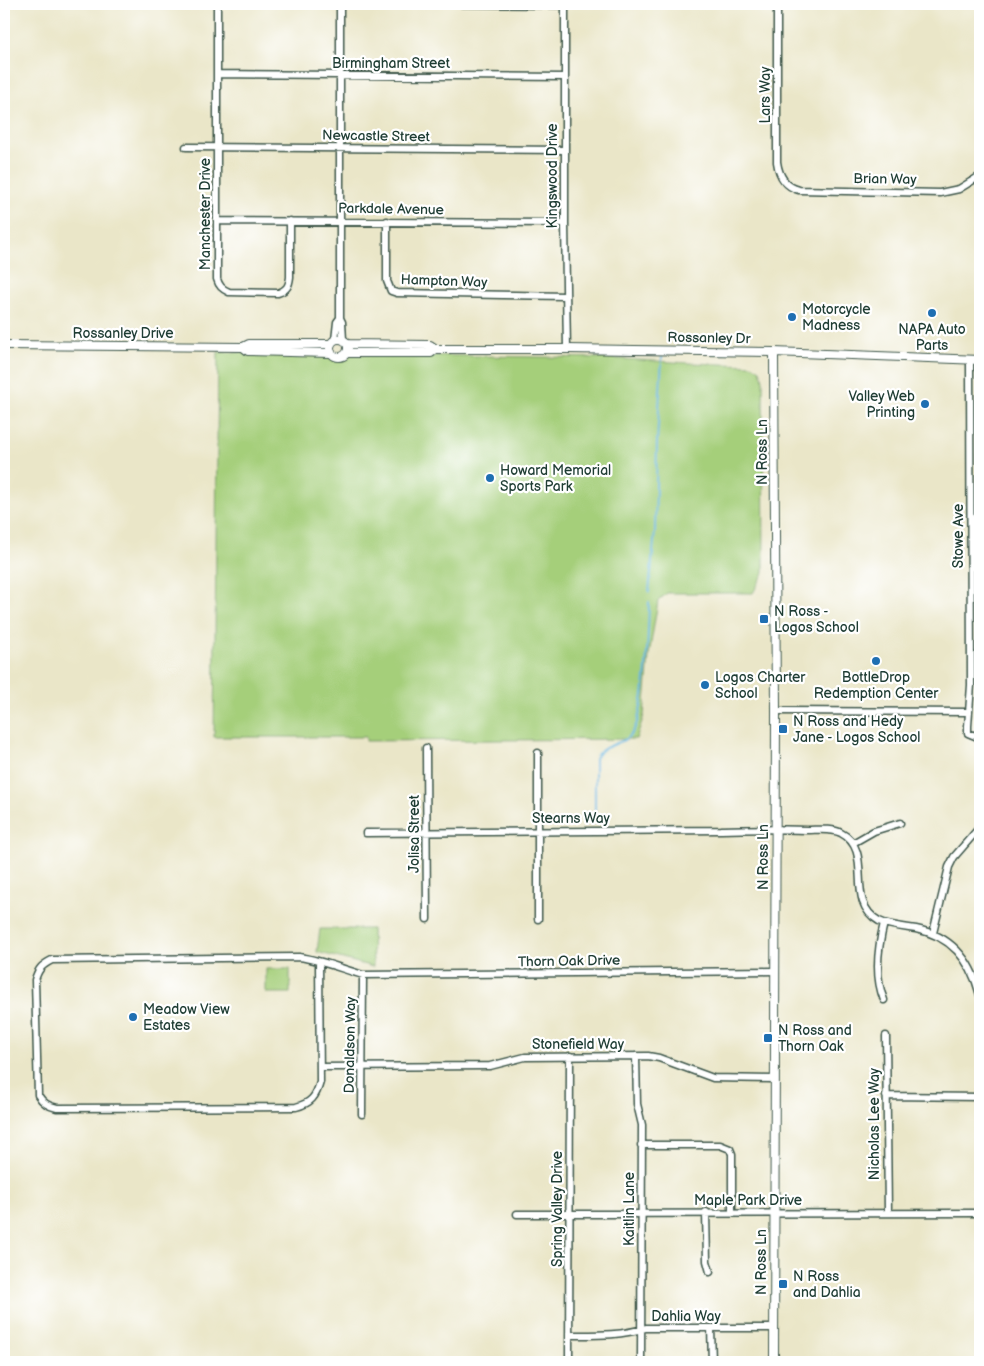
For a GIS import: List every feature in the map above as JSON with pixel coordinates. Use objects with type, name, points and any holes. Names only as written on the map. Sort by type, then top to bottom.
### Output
[{"type":"main road","name":"Rossanley Drive","points":[[4,345],[243,348],[249,344],[339,346],[431,353],[436,349]]},
{"type":"main road","name":"Rossanley Dr","points":[[436,349],[567,348],[774,352],[980,360]]},
{"type":"main road","name":"N Ross Ln","points":[[774,352],[776,711],[774,1362]]},
{"type":"street","name":"Manchester Drive","points":[[217,4],[217,279],[218,284],[223,290],[229,292],[278,293],[285,291],[289,285],[290,278],[290,221]]},
{"type":"street","points":[[339,346],[342,322],[340,318],[340,4]]},
{"type":"street","points":[[462,4],[565,4]]},
{"type":"street","name":"Kingswood Drive","points":[[565,4],[564,150],[567,348]]},
{"type":"street","name":"Lars Way","points":[[777,4],[778,162],[780,175],[787,183]]},
{"type":"street","name":"Birmingham Street","points":[[218,74],[565,77]]},
{"type":"street","name":"Newcastle Street","points":[[186,147],[564,150]]},
{"type":"street","name":"Brian Way","points":[[787,183],[794,189],[799,190],[940,193],[959,190],[980,176]]},
{"type":"street","name":"Parkdale Avenue","points":[[218,221],[565,223]]},
{"type":"street","name":"Hampton Way","points":[[387,222],[387,281],[391,291],[397,293],[565,296]]},
{"type":"street","name":"Stowe Ave","points":[[970,360],[971,685],[968,733],[980,738]]},
{"type":"street","points":[[971,519],[980,519]]},
{"type":"street","points":[[776,711],[969,712]]},
{"type":"street","name":"Jolisa Street","points":[[426,748],[427,919]]},
{"type":"street","points":[[538,753],[538,919]]},
{"type":"street","points":[[900,823],[874,831],[853,843],[858,852],[860,862],[859,883],[863,902],[872,915],[884,923],[933,933],[945,941],[960,954],[978,976],[980,995]]},
{"type":"street","points":[[933,933],[949,868],[954,857],[980,827]]},
{"type":"street","name":"Stearns Way","points":[[366,833],[775,829],[836,831],[845,835],[853,843]]},
{"type":"street","points":[[884,923],[878,959],[880,984],[884,1000]]},
{"type":"street","name":"Thorn Oak Drive","points":[[320,1067],[320,1082],[314,1099],[296,1107],[83,1108],[49,1106],[42,1102],[36,1088],[35,980],[43,965],[52,960],[59,959],[299,957],[363,975],[774,971]]},
{"type":"street","points":[[320,962],[320,1067]]},
{"type":"street","name":"Donaldson Way","points":[[362,1114],[363,975]]},
{"type":"street","name":"Nicholas Lee Way","points":[[886,1036],[888,1212]]},
{"type":"street","name":"Stonefield Way","points":[[320,1067],[490,1066],[524,1056],[636,1056],[659,1058],[713,1078],[774,1079]]},
{"type":"street","name":"Spring Valley Drive","points":[[569,1362],[570,1056]]},
{"type":"street","name":"Kaitlin Lane","points":[[636,1056],[637,1104],[642,1125],[641,1362]]},
{"type":"street","points":[[886,1096],[980,1096]]},
{"type":"street","points":[[642,1145],[720,1145],[730,1149],[732,1154],[732,1212]]},
{"type":"street","points":[[706,1212],[707,1261],[710,1272]]},
{"type":"street","name":"Maple Park Drive","points":[[517,1214],[706,1212],[980,1213]]},
{"type":"street","points":[[711,1328],[712,1362]]},
{"type":"street","name":"Dahlia Way","points":[[569,1335],[617,1335],[642,1329],[774,1328]]},
{"type":"green space","name":"Howard Memorial Sports Park","points":[[218,352],[605,358],[752,365],[760,370],[763,379],[764,573],[753,593],[667,593],[658,601],[649,655],[644,715],[636,739],[366,741],[366,737],[214,737]]},
{"type":"green space","points":[[320,929],[372,929],[373,967],[317,952]]},
{"type":"green space","points":[[266,969],[290,969],[290,993],[266,993]]},
{"type":"waterway","points":[[649,592],[655,531],[657,442],[662,357]]},
{"type":"waterway","points":[[595,823],[595,758],[603,750],[624,740],[632,733],[641,707],[646,670],[649,602]]},
{"type":"place","name":"NAPA Auto Parts","points":[[932,313]]},
{"type":"place","name":"Motorcycle Madness","points":[[792,317]]},
{"type":"place","name":"Valley Web Printing","points":[[925,404]]},
{"type":"place","name":"Howard Memorial Sports Park","points":[[490,478]]},
{"type":"place","name":"N Ross - Logos School","points":[[764,619]]},
{"type":"place","name":"BottleDrop Redemption Center","points":[[876,661]]},
{"type":"place","name":"Logos Charter School","points":[[705,685]]},
{"type":"place","name":"N Ross and Hedy Jane - Logos School","points":[[783,729]]},
{"type":"place","name":"Meadow View Estates","points":[[133,1017]]},
{"type":"place","name":"N Ross and Thorn Oak","points":[[768,1038]]},
{"type":"place","name":"N Ross and Dahlia","points":[[783,1284]]}]
